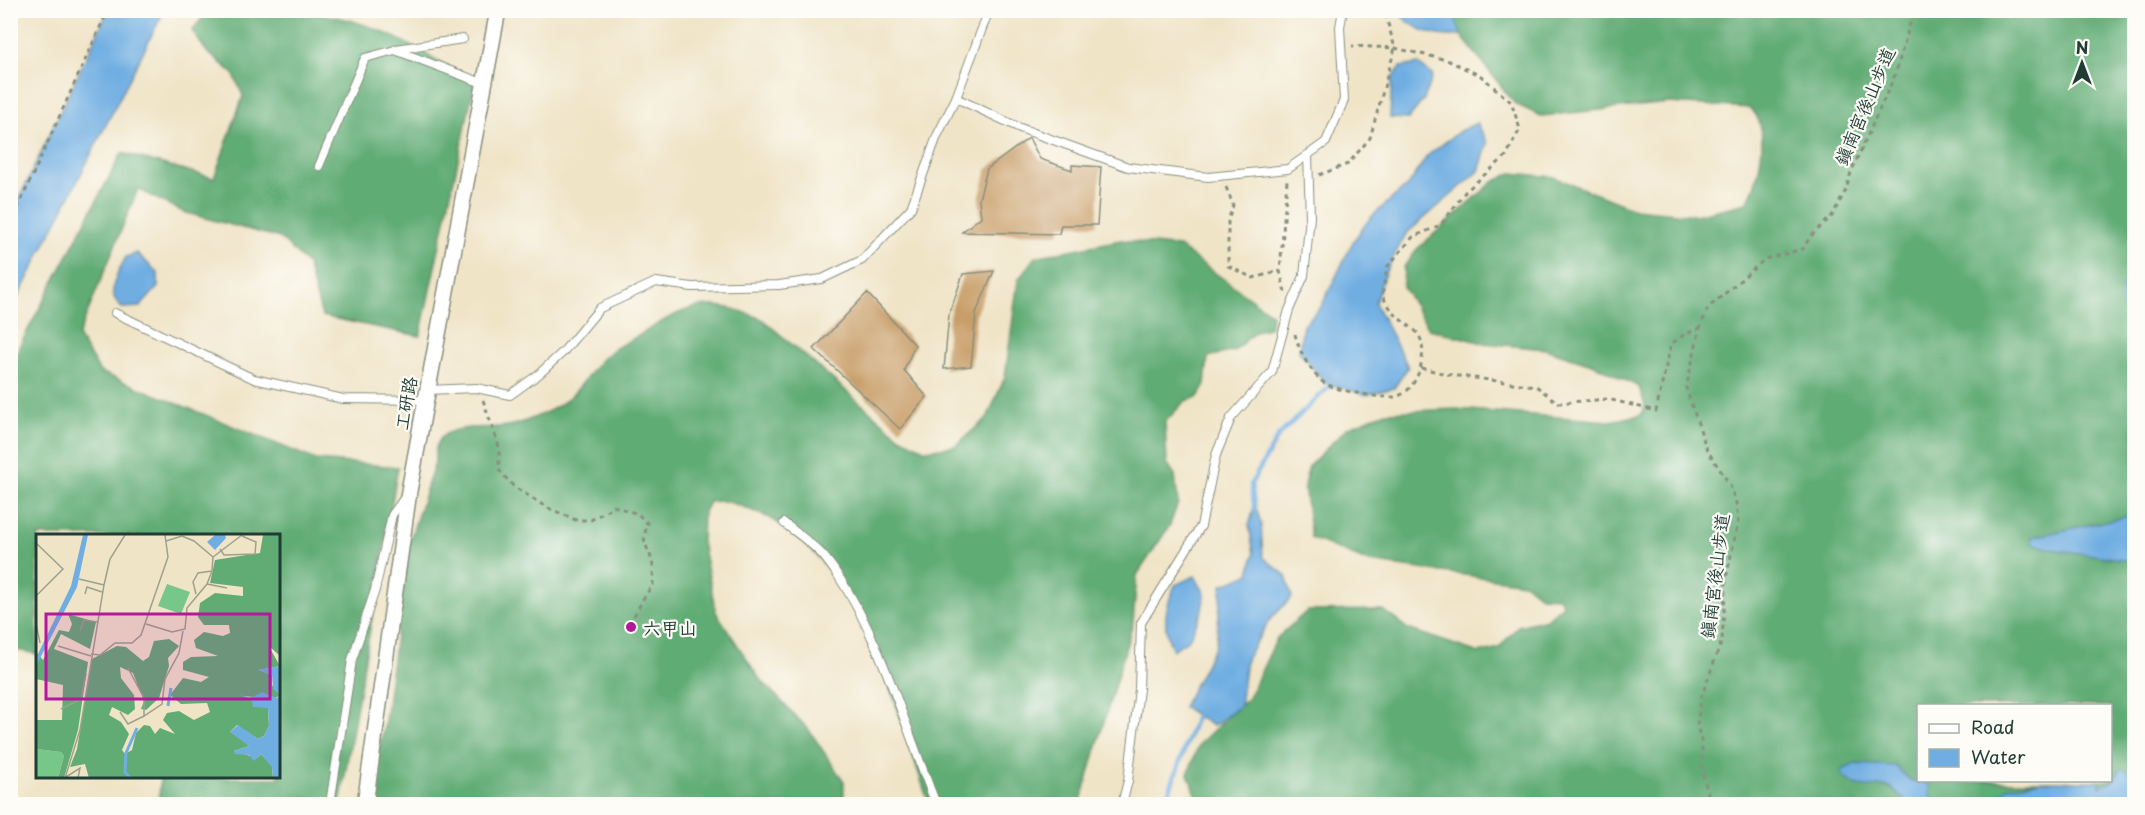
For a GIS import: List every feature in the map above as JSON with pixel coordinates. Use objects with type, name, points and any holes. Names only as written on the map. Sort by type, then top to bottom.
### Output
[{"type":"street","name":"工研路","points":[[365,804],[409,491],[498,10]]},
{"type":"lane","points":[[115,313],[254,379],[344,399],[426,395],[476,388],[510,395],[540,374],[563,352],[600,308],[656,282],[692,286],[779,285],[822,279],[862,260],[911,208],[937,136],[956,98],[989,10]]},
{"type":"lane","points":[[956,98],[1020,128],[1128,167],[1208,177],[1288,169],[1326,142],[1344,100],[1342,10]]},
{"type":"lane","points":[[319,166],[364,58],[395,50],[463,39]]},
{"type":"lane","points":[[395,50],[485,84]]},
{"type":"lane","points":[[1122,804],[1128,781],[1139,689],[1140,623],[1201,526],[1216,455],[1231,418],[1272,372],[1289,310],[1304,276],[1310,217],[1308,154]]},
{"type":"lane","points":[[330,804],[352,660],[375,590],[392,516],[409,491]]},
{"type":"lane","points":[[784,523],[824,557],[838,577],[877,650],[936,804]]},
{"type":"path","points":[[10,225],[108,10]]},
{"type":"path","points":[[1309,179],[1348,164],[1370,138],[1395,48],[1384,10]]},
{"type":"path","name":"鎮南宮後山步道","points":[[1706,804],[1709,797],[1702,772],[1702,745],[1697,725],[1701,698],[1722,640],[1726,579],[1738,522],[1736,502],[1730,485],[1707,450],[1686,388],[1700,328],[1708,308],[1733,285],[1765,259],[1803,249],[1810,237],[1832,216],[1895,75],[1914,10]]},
{"type":"path","points":[[1288,169],[1280,271],[1299,351],[1325,384],[1367,395],[1396,397],[1411,387],[1421,368],[1422,342],[1416,330],[1398,318],[1382,296],[1387,267],[1413,237],[1441,225],[1465,192],[1506,156],[1520,129],[1512,102],[1481,76],[1447,60],[1395,48],[1341,46]]},
{"type":"path","points":[[1221,176],[1233,205],[1227,238],[1228,266],[1253,278],[1280,271]]},
{"type":"path","points":[[1421,368],[1451,375],[1536,386],[1558,403],[1608,399],[1656,411],[1671,344],[1700,328]]},
{"type":"path","points":[[476,388],[487,406],[499,447],[499,470],[513,486],[546,507],[576,520],[591,520],[615,506],[638,514],[648,524],[643,537],[645,551],[652,560],[653,586],[647,591],[644,602],[633,617]]},
{"type":"green space","points":[[208,11],[291,11],[341,18],[393,37],[475,82],[420,336],[322,316],[307,264],[280,238],[183,212],[138,189],[78,336],[100,372],[316,460],[398,467],[340,804],[159,804],[160,779],[280,779],[280,534],[36,534],[36,654],[11,649],[11,362],[122,153],[214,178],[243,96],[233,73],[207,52],[192,31]]},
{"type":"green space","points":[[1456,11],[2134,11],[2134,293],[2127,282],[2122,304],[2134,335],[2134,515],[2032,537],[2051,549],[2134,561],[2134,776],[2122,768],[2112,782],[2112,704],[1917,704],[1917,781],[1910,780],[1895,767],[1856,764],[1842,770],[1857,786],[1886,787],[1896,792],[1907,804],[1200,804],[1188,774],[1199,744],[1249,697],[1277,638],[1307,611],[1383,610],[1408,629],[1479,653],[1499,648],[1518,626],[1547,619],[1563,605],[1559,597],[1540,596],[1524,583],[1369,562],[1311,538],[1304,485],[1309,466],[1347,428],[1386,412],[1457,409],[1610,421],[1641,415],[1645,405],[1639,387],[1595,365],[1545,349],[1483,343],[1429,329],[1403,287],[1404,267],[1416,250],[1493,182],[1512,173],[1554,177],[1634,209],[1696,215],[1747,203],[1756,181],[1762,140],[1757,117],[1750,108],[1669,103],[1541,116],[1515,104],[1456,29]]},
{"type":"green space","points":[[1121,240],[1179,247],[1272,314],[1269,328],[1256,331],[1234,351],[1208,357],[1205,385],[1198,397],[1185,401],[1165,422],[1167,463],[1175,475],[1178,503],[1170,525],[1137,575],[1133,623],[1080,804],[929,804],[886,680],[868,636],[846,595],[820,559],[789,531],[753,511],[726,502],[715,501],[709,502],[703,514],[702,542],[716,612],[759,678],[809,730],[844,782],[844,804],[372,804],[372,770],[384,728],[407,549],[435,462],[436,447],[441,438],[450,432],[462,429],[513,425],[546,412],[569,398],[598,363],[613,350],[685,310],[712,306],[726,307],[762,319],[900,437],[926,450],[955,446],[987,418],[1005,377],[1018,280],[1035,257]]},
{"type":"green space","points":[[1920,782],[2035,782],[2008,787],[1995,800],[1976,804],[1945,804],[1929,796],[1929,784]]},
{"type":"green space","points":[[2099,782],[2112,782],[2100,786]]},
{"type":"water","points":[[108,11],[164,11],[11,311],[11,216]]},
{"type":"water","points":[[1399,11],[1453,11],[1461,35],[1436,35],[1420,29],[1399,14]]},
{"type":"water","points":[[1419,64],[1433,76],[1424,99],[1408,119],[1390,118],[1392,78],[1401,67]]},
{"type":"water","points":[[1477,123],[1488,143],[1479,171],[1406,234],[1386,271],[1375,303],[1408,367],[1394,388],[1367,395],[1325,383],[1299,351],[1303,325],[1321,307],[1354,240],[1371,217],[1410,183],[1427,156],[1460,131]]},
{"type":"water","points":[[137,253],[158,273],[158,287],[140,307],[122,308],[114,296],[114,284],[126,257]]},
{"type":"water","points":[[2127,282],[2134,293],[2134,335],[2122,304],[2122,285]]},
{"type":"water","points":[[1255,504],[1261,524],[1263,557],[1286,576],[1292,597],[1269,621],[1246,659],[1240,706],[1213,726],[1183,707],[1216,644],[1222,585],[1249,574],[1254,554],[1249,526]]},
{"type":"water","points":[[2134,515],[2134,561],[2051,549],[2032,543],[2032,537]]},
{"type":"water","points":[[1195,576],[1205,594],[1201,614],[1189,639],[1173,650],[1166,625],[1169,602],[1175,585]]},
{"type":"water","points":[[1855,764],[1895,766],[1910,780],[1929,784],[1930,796],[1945,804],[1907,804],[1899,794],[1887,786],[1855,785],[1843,776],[1842,770]]},
{"type":"water","points":[[2122,768],[2134,776],[2134,804],[1976,804],[1995,800],[2008,787],[2035,782],[2099,782],[2100,786],[2112,782]]},
{"type":"building","points":[[1029,138],[1040,159],[1072,170],[1072,165],[1101,167],[1097,225],[1061,225],[1059,234],[962,232],[981,217],[979,199],[987,169]]},
{"type":"building","points":[[994,271],[976,313],[971,366],[944,369],[949,315],[963,274]]},
{"type":"building","points":[[867,293],[915,345],[904,370],[927,397],[900,429],[814,349]]},
{"type":"waterway","points":[[1255,509],[1251,484],[1279,435],[1335,381]]},
{"type":"waterway","points":[[1167,804],[1167,798],[1198,711]]},
{"type":"place","name":"六甲山","points":[[631,627]]}]
